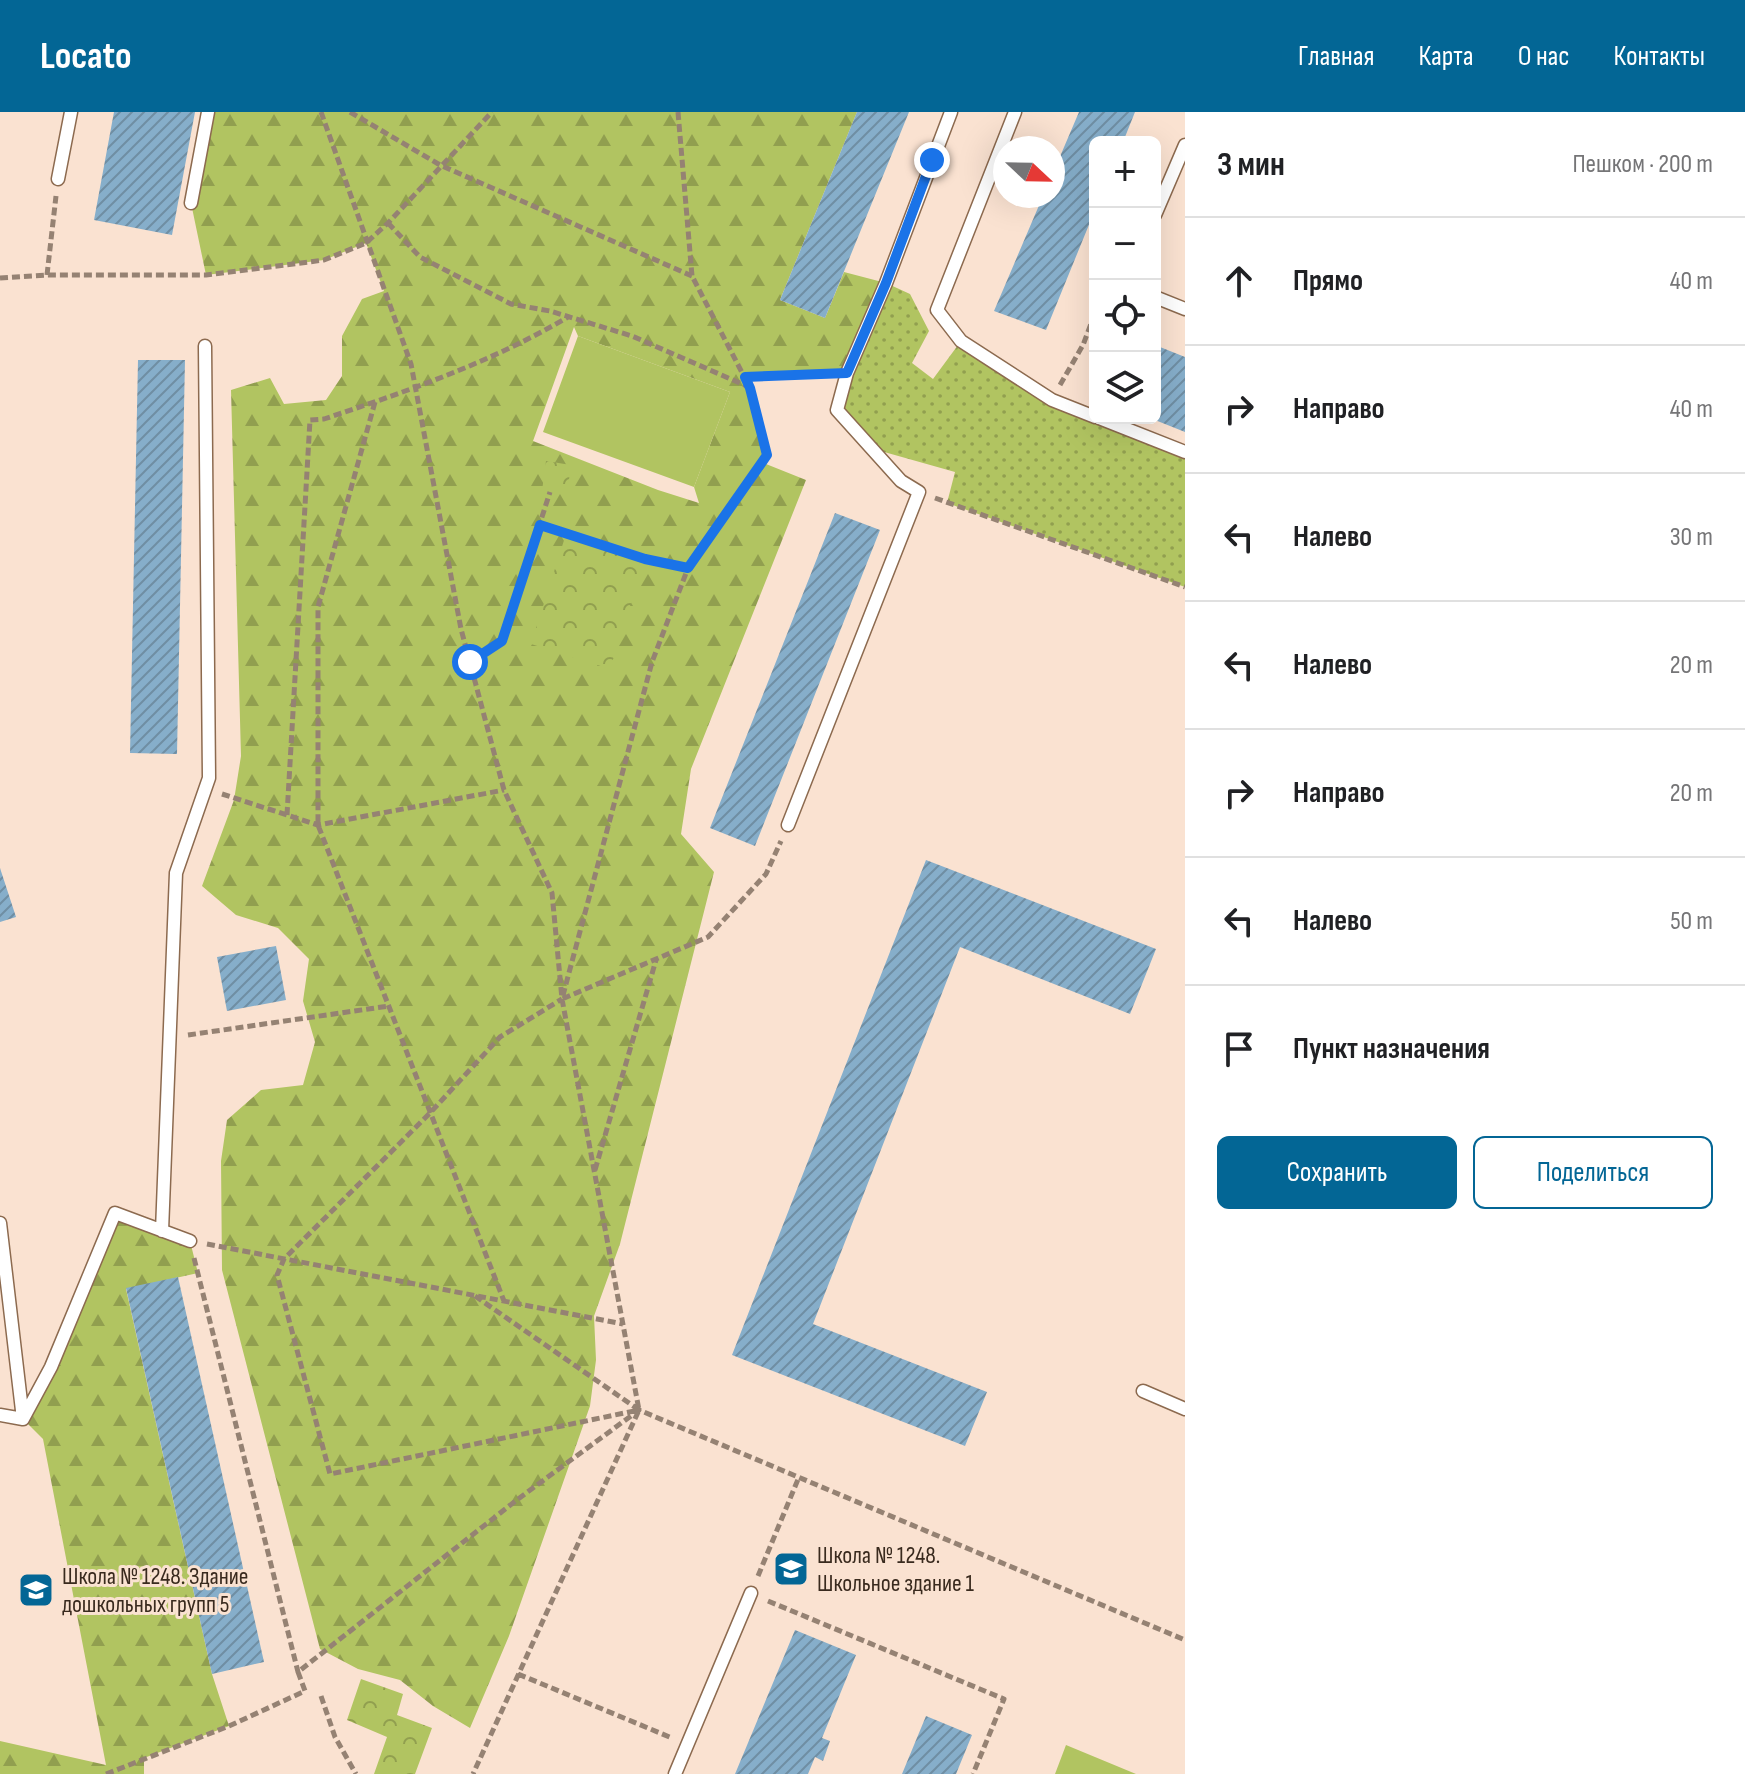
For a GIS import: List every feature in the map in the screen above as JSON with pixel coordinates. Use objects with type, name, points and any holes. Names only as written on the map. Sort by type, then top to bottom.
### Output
[{"type":"lane","points":[[58,179],[71,112]]},
{"type":"lane","points":[[191,203],[208,112]]},
{"type":"lane","points":[[788,825],[919,492],[901,481],[837,410],[847,373],[886,283],[951,112]]},
{"type":"lane","points":[[1015,112],[937,310],[961,341],[1052,400],[1089,414]]},
{"type":"lane","points":[[1158,208],[1185,145]]},
{"type":"lane","points":[[1161,299],[1185,309]]},
{"type":"lane","points":[[162,1231],[176,873],[206,789],[209,762],[205,346]]},
{"type":"lane","points":[[1115,424],[1185,452]]},
{"type":"lane","points":[[23,1419],[51,1367],[115,1213],[190,1241]]},
{"type":"lane","points":[[0,1223],[23,1419]]},
{"type":"lane","points":[[1143,1391],[1185,1409]]},
{"type":"lane","points":[[0,1415],[23,1419]]},
{"type":"lane","points":[[675,1774],[751,1593]]},
{"type":"path","points":[[321,112],[411,364],[461,629],[504,790],[552,893],[562,999],[639,1410],[473,1774]]},
{"type":"path","points":[[350,112],[440,165],[692,276]]},
{"type":"path","points":[[0,278],[206,275],[324,260],[366,243],[492,112]]},
{"type":"path","points":[[562,999],[652,662],[688,568],[767,455],[750,388],[692,276],[678,112]]},
{"type":"path","points":[[47,275],[58,179]]},
{"type":"path","points":[[388,223],[420,257],[511,304],[632,336],[750,388]]},
{"type":"path","points":[[287,815],[310,420],[324,419],[416,388],[527,341],[568,317]]},
{"type":"path","points":[[1052,400],[1089,329]]},
{"type":"path","points":[[745,377],[847,373]]},
{"type":"path","points":[[375,402],[318,607],[318,825],[504,1301]]},
{"type":"path","points":[[470,662],[502,641],[550,492]]},
{"type":"path","points":[[919,492],[1185,587]]},
{"type":"path","points":[[540,525],[645,559],[688,568]]},
{"type":"path","points":[[206,789],[318,825],[504,790]]},
{"type":"path","points":[[639,1410],[330,1474],[277,1275],[284,1259],[430,1113],[500,1037],[562,999],[708,937],[766,874],[788,825]]},
{"type":"path","points":[[594,1174],[656,959]]},
{"type":"path","points":[[169,1038],[389,1006]]},
{"type":"path","points":[[106,1774],[229,1726],[305,1691],[190,1241],[623,1324]]},
{"type":"path","points":[[475,1296],[639,1410],[1185,1640]]},
{"type":"path","points":[[298,1672],[518,1499],[639,1410]]},
{"type":"path","points":[[799,1477],[751,1593],[1004,1699],[973,1774]]},
{"type":"path","points":[[518,1674],[688,1745]]},
{"type":"path","points":[[321,1696],[335,1737],[356,1774]]},
{"type":"green space","points":[[208,112],[857,112],[780,300],[825,318],[844,272],[886,283],[847,373],[745,377],[767,455],[766,464],[806,480],[691,769],[681,834],[714,872],[620,1244],[594,1316],[596,1360],[590,1406],[509,1636],[470,1728],[433,1706],[400,1680],[358,1669],[320,1649],[222,1270],[221,1161],[227,1120],[261,1090],[303,1085],[315,1042],[303,1001],[309,959],[278,928],[236,915],[202,886],[234,800],[241,756],[231,390],[270,378],[284,404],[326,400],[342,376],[342,336],[362,299],[384,291],[366,243],[324,260],[206,275],[191,203]],"holes":[[[574,327],[578,336],[730,392],[694,487],[699,503],[533,441]]]},
{"type":"green space","points":[[886,283],[910,294],[929,331],[912,363],[933,379],[961,341],[1052,400],[1089,414],[1089,424],[1113,424],[1185,452],[1185,587],[947,503],[955,472],[870,448],[837,410]]},
{"type":"green space","points":[[578,336],[730,392],[694,487],[543,432]]},
{"type":"green space","points":[[546,461],[571,465],[567,494],[542,491]]},
{"type":"green space","points":[[566,534],[645,559],[610,669],[531,644]]},
{"type":"green space","points":[[115,1213],[190,1241],[198,1273],[126,1289],[212,1674],[229,1726],[144,1758],[144,1774],[0,1774],[0,1741],[106,1765],[43,1439],[23,1419]]},
{"type":"green space","points":[[361,1679],[403,1694],[397,1715],[432,1728],[415,1774],[374,1774],[387,1737],[347,1720]]},
{"type":"green space","points":[[1066,1745],[1136,1774],[1055,1774]]},
{"type":"building","points":[[114,112],[195,112],[172,235],[94,220]]},
{"type":"building","points":[[857,112],[909,112],[825,318],[780,300]]},
{"type":"building","points":[[1079,112],[1135,112],[1125,136],[1089,136],[1089,225],[1046,330],[994,311],[1038,208],[1065,208],[1065,145]]},
{"type":"building","points":[[1161,347],[1185,357],[1185,432],[1161,422]]},
{"type":"building","points":[[138,360],[185,360],[177,754],[130,753]]},
{"type":"building","points":[[835,513],[880,530],[755,846],[710,828]]},
{"type":"building","points":[[926,860],[1156,949],[1130,1014],[960,947],[813,1324],[987,1392],[965,1446],[732,1355]]},
{"type":"building","points":[[0,868],[16,917],[0,922]]},
{"type":"building","points":[[276,946],[286,1000],[227,1011],[217,957]]},
{"type":"building","points":[[178,1277],[264,1662],[212,1674],[126,1288]]},
{"type":"building","points":[[795,1630],[856,1655],[822,1738],[830,1741],[823,1761],[815,1757],[808,1774],[735,1774]]},
{"type":"building","points":[[926,1716],[972,1735],[956,1774],[902,1774]]},
{"type":"place","name":"Школа № 1248. Школьное здание 1","points":[[791,1569]]},
{"type":"place","name":"Школа № 1248. Здание дошкольных групп 5","points":[[36,1590]]},
{"type":"route","points":[[470,662],[502,641],[540,525],[645,559],[688,568],[767,455],[745,377],[847,373],[886,283],[932,160]]}]
